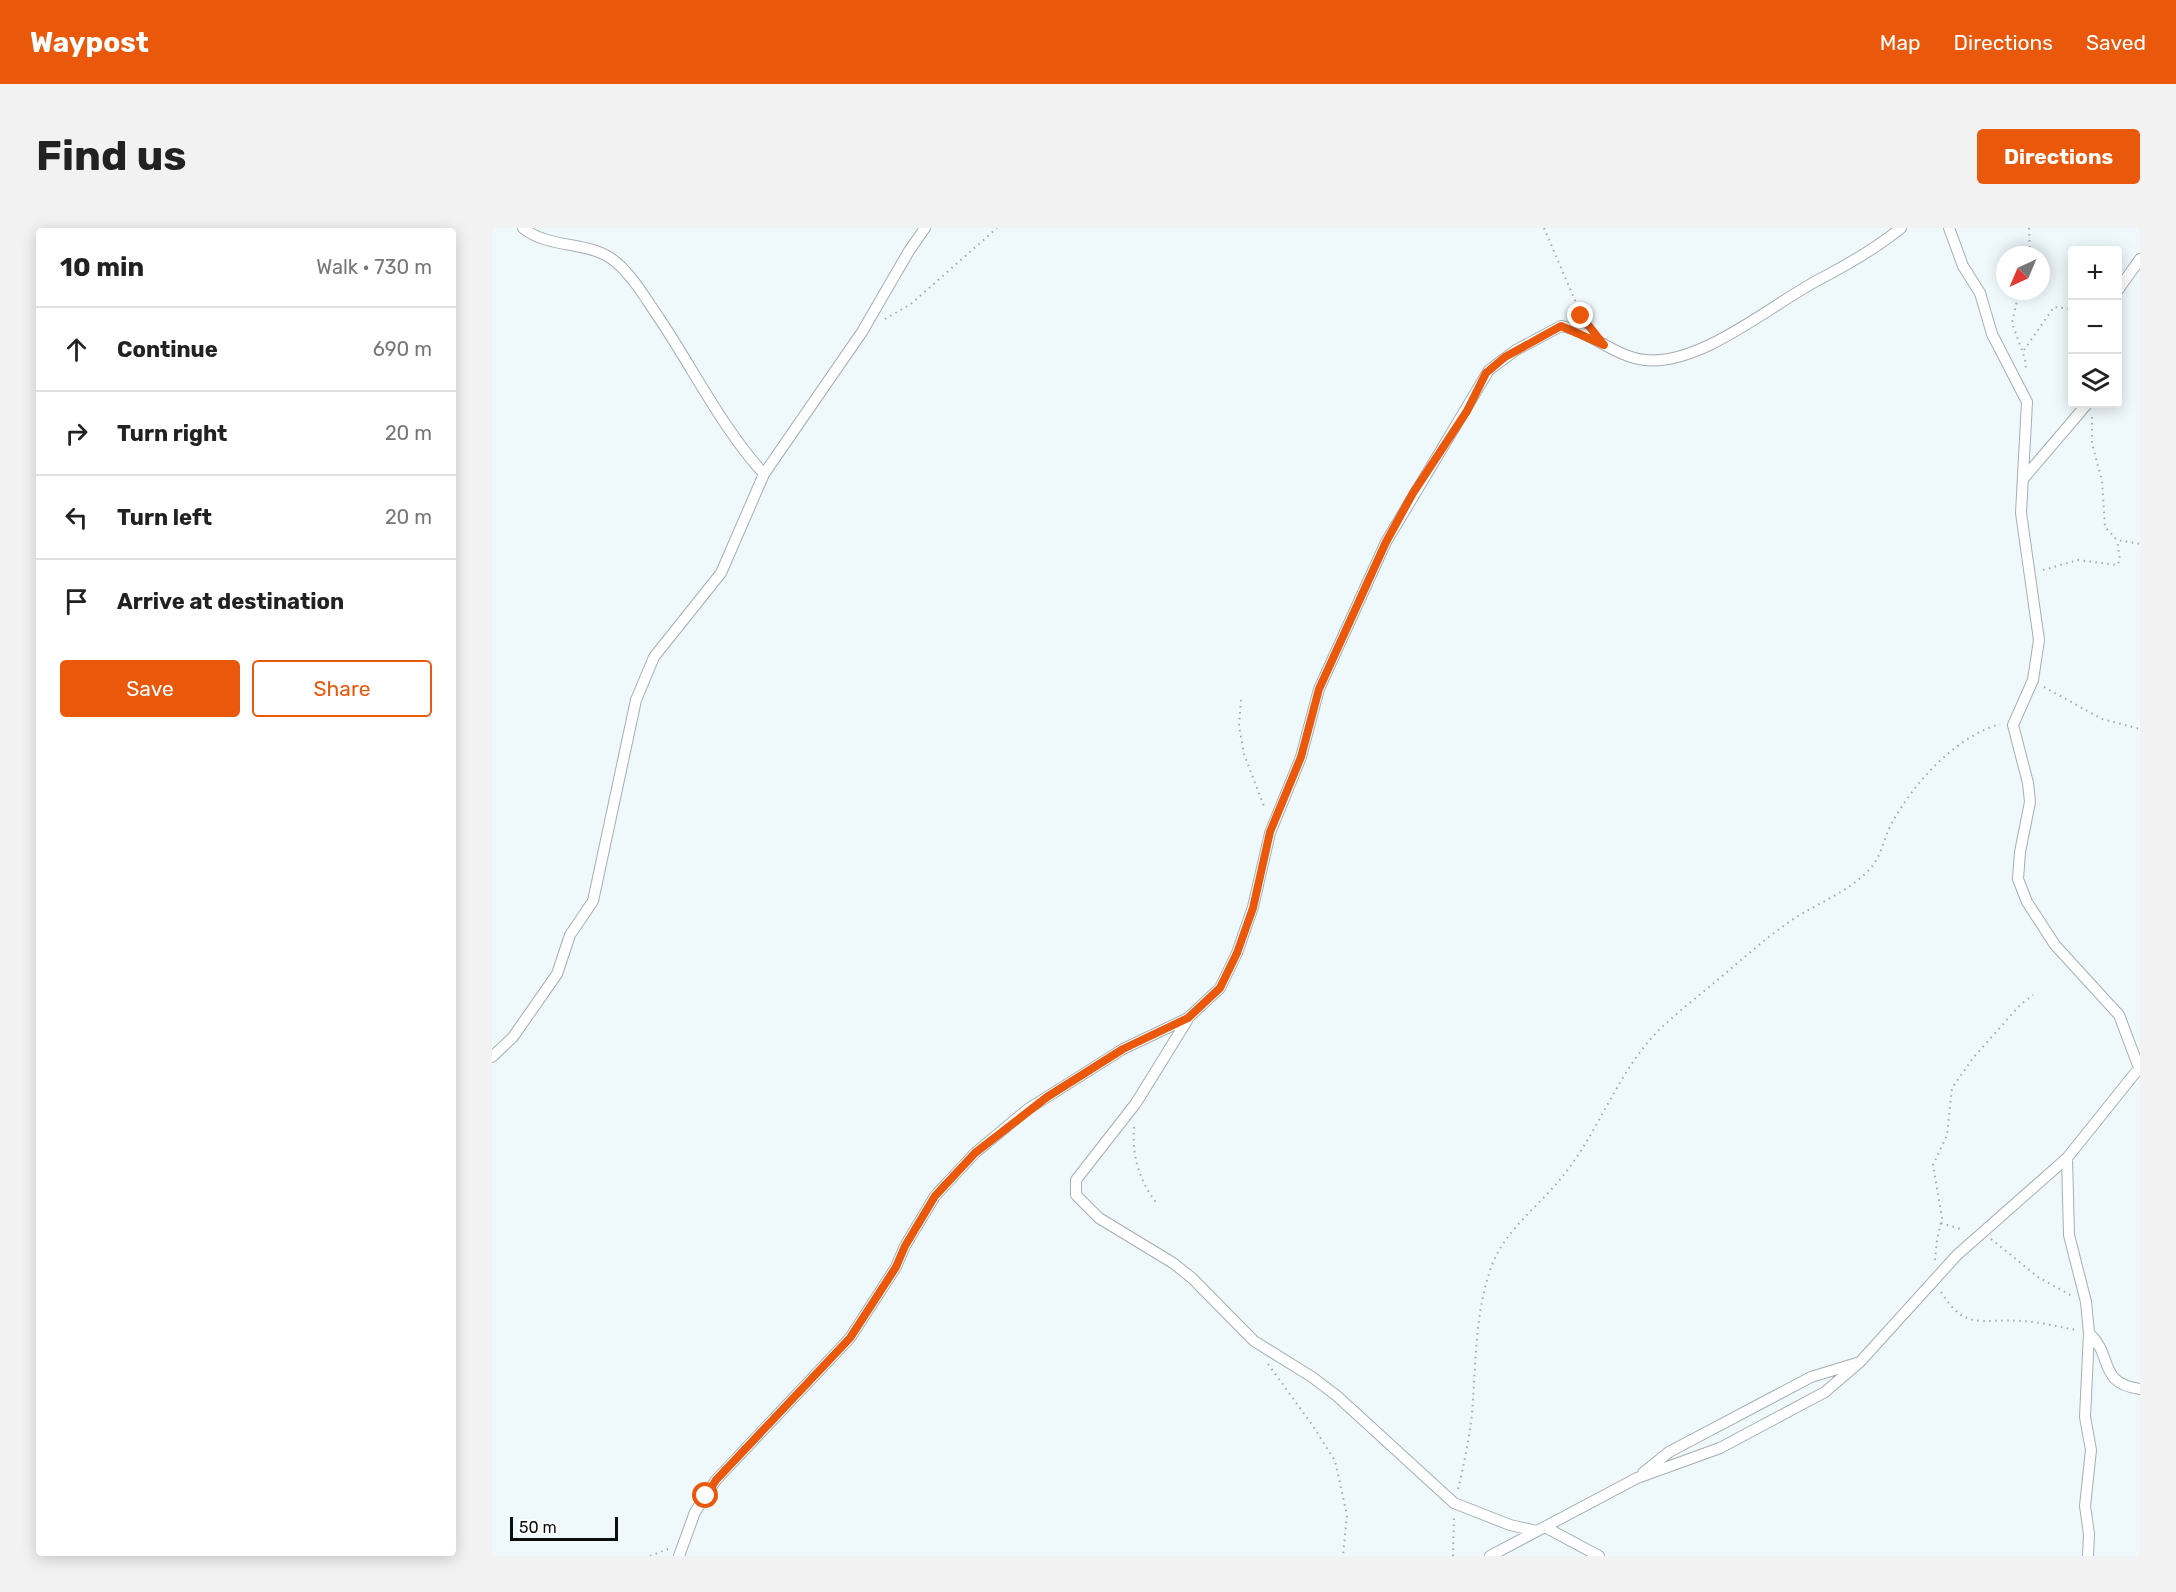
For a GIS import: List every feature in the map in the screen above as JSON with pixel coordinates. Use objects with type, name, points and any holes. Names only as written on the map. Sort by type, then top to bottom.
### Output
[{"type":"street","points":[[524,228],[538,237],[608,257],[619,264],[651,306],[739,445],[764,474]]},
{"type":"street","points":[[492,1057],[513,1037],[557,974],[570,935],[593,901],[636,700],[644,676],[664,644],[721,573],[764,474],[862,332],[909,250],[925,228]]},
{"type":"street","points":[[1599,1556],[1541,1529],[1510,1525],[1454,1503],[1337,1396],[1312,1377],[1254,1341],[1192,1278],[1173,1263],[1099,1218],[1075,1191],[1076,1180],[1136,1103],[1188,1018],[1220,988],[1237,953],[1253,908],[1270,832],[1301,757],[1319,689],[1386,542],[1489,370],[1516,350],[1561,326],[1636,358],[1656,360],[1683,356],[1762,316],[1819,279],[1851,264],[1901,228]]},
{"type":"street","points":[[1490,1556],[1637,1478],[1720,1449],[1813,1401],[1860,1362],[1936,1277],[1980,1233],[2067,1158],[2140,1067],[2119,1015],[2055,945],[2022,894],[2018,865],[2030,802],[2028,783],[2014,736],[2014,720],[2033,680],[2039,640],[2021,513],[2026,402],[1992,334],[1980,293],[1963,266],[1949,228]]},
{"type":"street","points":[[2122,284],[2140,259]]},
{"type":"street","points":[[2024,478],[2090,408]]},
{"type":"street","points":[[679,1556],[695,1512],[716,1480],[850,1338],[896,1267],[905,1246],[935,1196],[975,1153],[1047,1097],[1123,1049],[1188,1018]]},
{"type":"street","points":[[2067,1158],[2069,1235],[2086,1302],[2089,1332],[2085,1417],[2091,1450],[2085,1506],[2090,1534],[2088,1556]]},
{"type":"street","points":[[2089,1332],[2099,1344],[2114,1380],[2125,1387],[2140,1389]]},
{"type":"street","points":[[1637,1478],[1669,1452],[1811,1377],[1860,1362]]},
{"type":"path","points":[[882,321],[910,304],[997,228]]},
{"type":"path","points":[[1545,228],[1585,322]]},
{"type":"path","points":[[2029,228],[2030,246]]},
{"type":"path","points":[[2017,300],[2012,323],[2023,351],[2026,377]]},
{"type":"path","points":[[2023,351],[2054,307],[2068,308]]},
{"type":"path","points":[[2090,408],[2092,443],[2102,481],[2104,523],[2109,533],[2117,540],[2140,544]]},
{"type":"path","points":[[2029,576],[2052,566],[2078,560],[2117,565],[2120,560],[2117,540]]},
{"type":"path","points":[[2033,680],[2102,718],[2140,729]]},
{"type":"path","points":[[1241,700],[1239,726],[1244,754],[1266,811]]},
{"type":"path","points":[[1453,1556],[1454,1503],[1468,1449],[1476,1340],[1493,1263],[1523,1220],[1569,1169],[1644,1046],[1682,1009],[1758,946],[1794,919],[1844,890],[1868,870],[1880,855],[1890,827],[1904,803],[1944,758],[1983,730],[2014,720]]},
{"type":"path","points":[[2033,995],[2021,1004],[1973,1058],[1952,1088],[1947,1136],[1933,1165],[1942,1206],[1941,1223],[1935,1248],[1936,1277],[1954,1311],[1972,1321],[2024,1321],[2089,1332]]},
{"type":"path","points":[[1135,1125],[1135,1160],[1145,1186],[1158,1205]]},
{"type":"path","points":[[1941,1223],[1980,1233],[2038,1277],[2086,1302]]},
{"type":"path","points":[[1254,1341],[1273,1374],[1313,1426],[1335,1461],[1347,1515],[1343,1556]]},
{"type":"path","points":[[650,1556],[682,1544]]},
{"type":"route","points":[[706,1496],[716,1480],[850,1338],[896,1267],[905,1246],[935,1196],[975,1153],[1028,1109],[1123,1049],[1188,1018],[1210,1000],[1220,988],[1237,953],[1253,908],[1270,832],[1301,757],[1319,689],[1386,542],[1413,493],[1467,411],[1484,377],[1494,365],[1552,329],[1561,326],[1604,345],[1581,316]]}]
